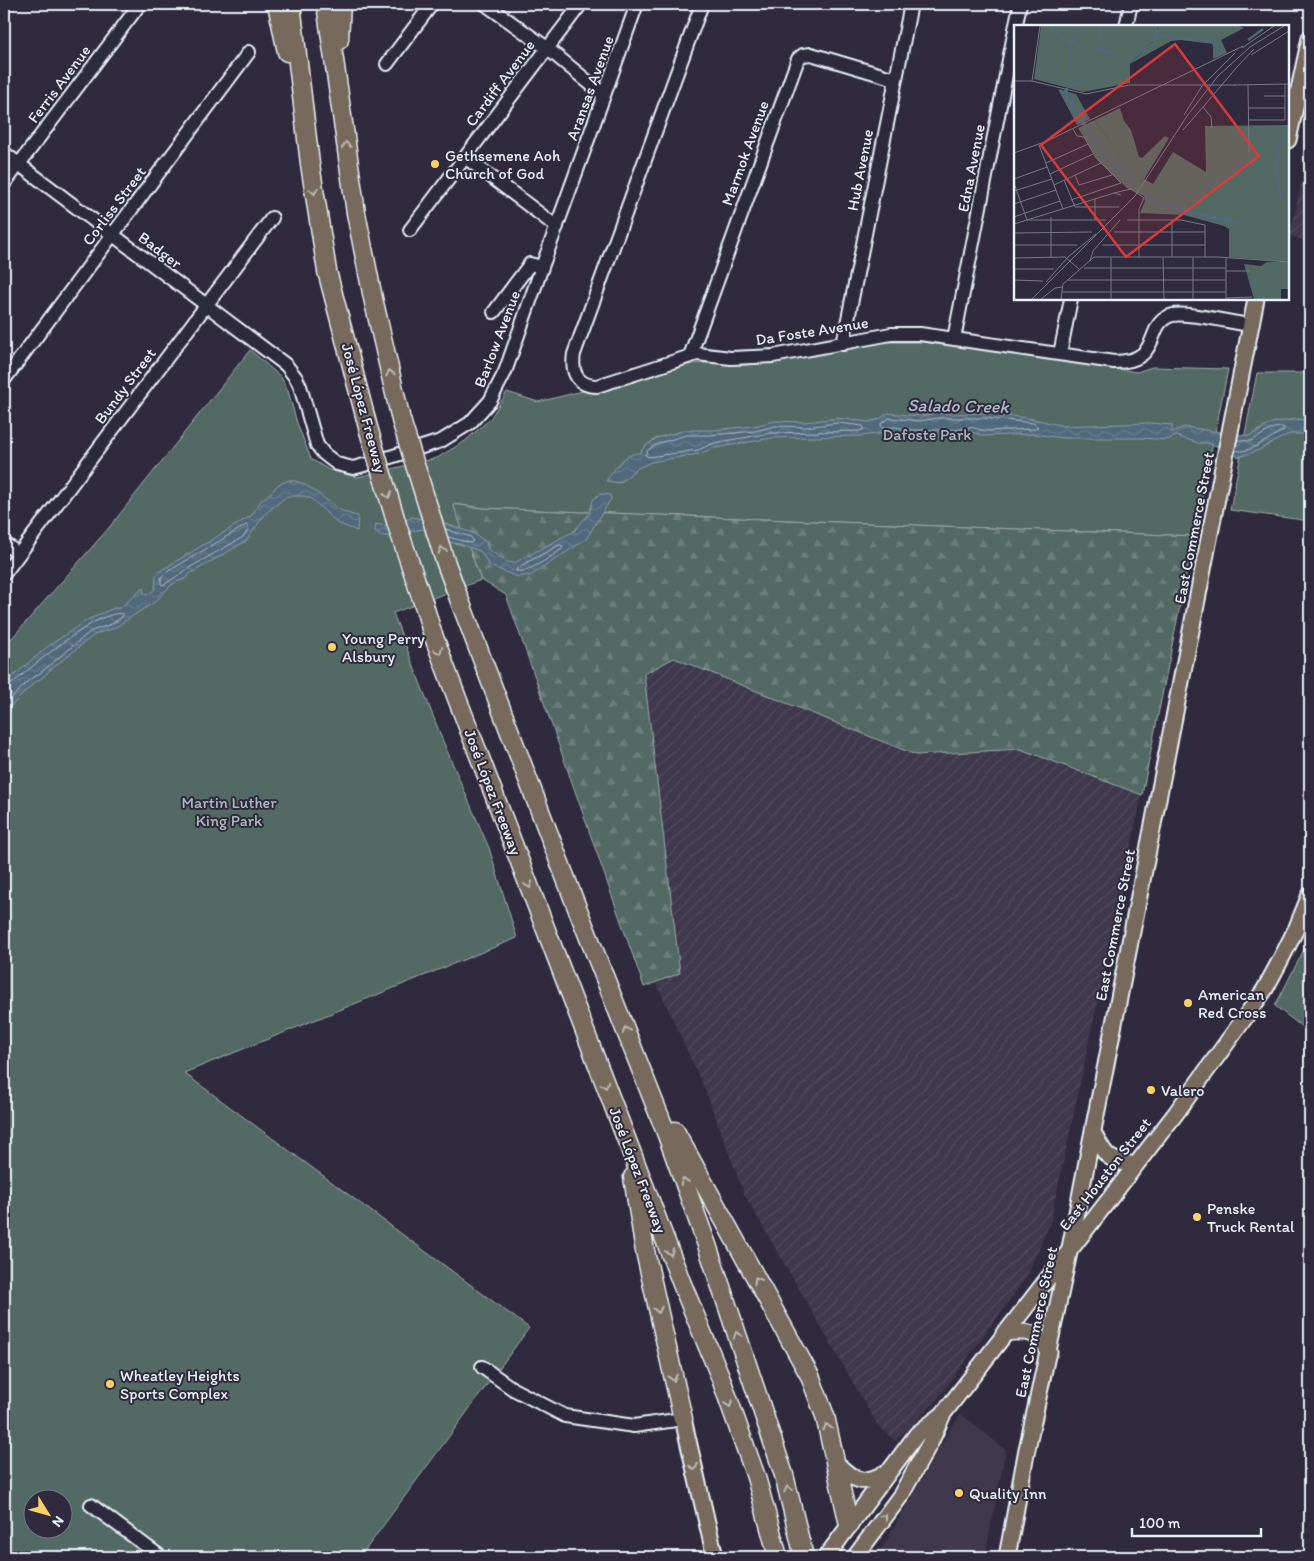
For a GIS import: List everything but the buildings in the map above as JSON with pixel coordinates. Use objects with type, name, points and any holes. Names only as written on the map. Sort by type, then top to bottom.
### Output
[{"type":"highway","points":[[277,4],[310,164]]},
{"type":"highway","name":"José López Freeway","points":[[291,4],[310,164],[327,271],[369,431],[398,528],[435,641],[682,1284],[720,1376],[756,1477],[778,1557]]},
{"type":"highway","name":"José López Freeway","points":[[326,4],[356,213],[373,298],[401,420],[436,534],[574,900],[643,1072],[707,1245],[784,1475],[804,1557]]},
{"type":"highway","points":[[337,83],[341,4]]},
{"type":"highway","points":[[643,1072],[810,1376],[825,1416],[850,1525]]},
{"type":"highway","points":[[627,1142],[644,1251],[683,1419]]},
{"type":"main road","points":[[1289,135],[1310,38]]},
{"type":"main road","name":"East Commerce Street","points":[[1006,1557],[1070,1248],[1256,300]]},
{"type":"main road","name":"East Houston Street","points":[[856,1557],[901,1494],[931,1442],[943,1414],[1176,1113],[1265,989],[1297,927],[1310,895]]},
{"type":"main road","points":[[1093,1132],[1105,1153],[1111,1159],[1135,1165]]},
{"type":"main road","points":[[1004,1333],[1028,1331],[1036,1335],[1043,1342],[1049,1352]]},
{"type":"main road","name":"East Houston Street","points":[[826,1557],[917,1434],[943,1414]]},
{"type":"main road","points":[[683,1419],[715,1557]]},
{"type":"main road","points":[[836,1463],[852,1478],[859,1481],[876,1479],[888,1472]]},
{"type":"main road","points":[[850,1525],[856,1557]]},
{"type":"street","name":"Ferris Avenue","points":[[4,184],[140,4]]},
{"type":"street","points":[[387,64],[432,4]]},
{"type":"street","points":[[485,4],[547,48],[604,95]]},
{"type":"street","name":"Cardiff Avenue","points":[[410,230],[580,4]]},
{"type":"street","name":"Aransas Avenue","points":[[542,267],[637,4]]},
{"type":"street","name":"Da Foste Avenue","points":[[702,4],[574,354],[574,373],[581,382],[597,386],[697,354],[731,358],[757,358],[906,333],[1114,362],[1140,358],[1147,351],[1156,329],[1164,320],[1172,315],[1190,315],[1251,325]]},
{"type":"street","name":"Hub Avenue","points":[[843,344],[911,4]]},
{"type":"street","name":"Edna Avenue","points":[[1016,25],[1020,4]]},
{"type":"street","points":[[1126,25],[1131,4]]},
{"type":"street","name":"Edna Avenue","points":[[954,339],[1014,34]]},
{"type":"street","name":"Corliss Street","points":[[4,380],[249,52]]},
{"type":"street","name":"Marmok Avenue","points":[[690,356],[798,59],[803,55],[811,54],[895,79]]},
{"type":"street","name":"Badger","points":[[4,153],[286,365],[294,375]]},
{"type":"street","points":[[465,157],[557,227]]},
{"type":"street","name":"Bundy Street","points":[[4,574],[272,218]]},
{"type":"street","name":"Barlow Avenue","points":[[294,375],[300,386],[317,445],[324,454],[337,464],[353,468],[368,464],[441,441],[470,423],[490,401],[505,372],[542,267],[530,264],[494,312]]},
{"type":"street","points":[[1060,354],[1071,300]]},
{"type":"street","points":[[4,543],[19,554]]},
{"type":"street","points":[[482,1367],[513,1389],[565,1416],[634,1426],[683,1419]]},
{"type":"street","points":[[91,1505],[161,1557]]},
{"type":"shaded area","points":[[1310,141],[1310,242],[1290,236]]},
{"type":"shaded area","points":[[674,657],[916,755],[1020,749],[1142,795],[1050,1224],[1026,1278],[936,1401],[895,1441],[878,1426],[744,1194],[706,1092],[656,983],[680,973],[644,674]]},
{"type":"shaded area","points":[[961,1414],[1006,1450],[985,1557],[882,1557],[881,1550],[951,1428]]},
{"type":"green space","name":"Martin Luther King Park","points":[[879,342],[943,342],[1137,372],[1152,367],[1228,369],[1194,536],[482,508],[454,504],[481,580],[393,613],[442,739],[489,848],[517,938],[184,1073],[529,1328],[360,1557],[4,1557],[4,647],[108,529],[250,350],[281,377],[288,391],[297,423],[311,459],[329,470],[358,477],[437,458],[465,441],[490,419],[507,392],[538,402],[693,364],[745,365],[780,362]]},
{"type":"green space","points":[[1257,373],[1310,373],[1310,521],[1230,510]]},
{"type":"green space","points":[[453,504],[482,508],[1194,536],[1142,795],[1020,749],[916,755],[674,658],[644,674],[680,973],[644,987],[506,595],[481,580]]},
{"type":"green space","points":[[1310,938],[1310,1033],[1275,1006]]},
{"type":"water","points":[[888,413],[920,416],[938,413],[987,413],[1034,419],[1063,426],[1150,423],[1172,425],[1172,432],[1184,427],[1249,436],[1272,423],[1297,419],[1310,420],[1310,434],[1289,434],[1259,450],[1239,457],[1220,447],[1176,436],[1167,440],[1142,438],[1063,438],[1033,434],[984,436],[971,432],[956,435],[912,435],[895,432],[860,436],[772,438],[651,462],[636,469],[620,483],[606,481],[624,459],[640,453],[644,447],[657,438],[685,430],[711,430],[754,426],[775,421],[805,422],[838,418],[868,422],[880,419]]},
{"type":"water","points":[[289,480],[308,486],[339,509],[358,516],[357,531],[337,523],[312,499],[304,496],[287,496],[265,514],[246,541],[190,574],[185,579],[176,582],[156,601],[114,628],[94,635],[34,683],[4,713],[4,684],[47,647],[87,620],[114,608],[120,608],[143,588],[144,594],[148,595],[155,589],[156,576],[160,571],[251,516],[262,499],[279,484]]},
{"type":"water","points":[[599,494],[610,495],[611,499],[586,539],[532,575],[518,577],[490,566],[480,551],[459,544],[429,538],[422,529],[388,536],[382,536],[375,531],[376,524],[386,526],[401,523],[412,517],[443,523],[473,533],[486,542],[488,549],[507,562],[514,563],[574,531],[589,514],[593,500]]},
{"type":"place","name":"Gethsemene Aoh Church of God","points":[[435,164]]},
{"type":"place","name":"Young Perry Alsbury","points":[[332,647]]},
{"type":"place","name":"American Red Cross","points":[[1188,1003]]},
{"type":"place","name":"Valero","points":[[1151,1090]]},
{"type":"place","name":"Penske Truck Rental","points":[[1197,1217]]},
{"type":"place","name":"Wheatley Heights Sports Complex","points":[[110,1384]]},
{"type":"place","name":"Quality Inn","points":[[959,1493]]},
{"type":"water label","name":"Salado Creek","points":[[958,406]]},
{"type":"park label","name":"Dafoste Park","points":[[927,434]]}]
